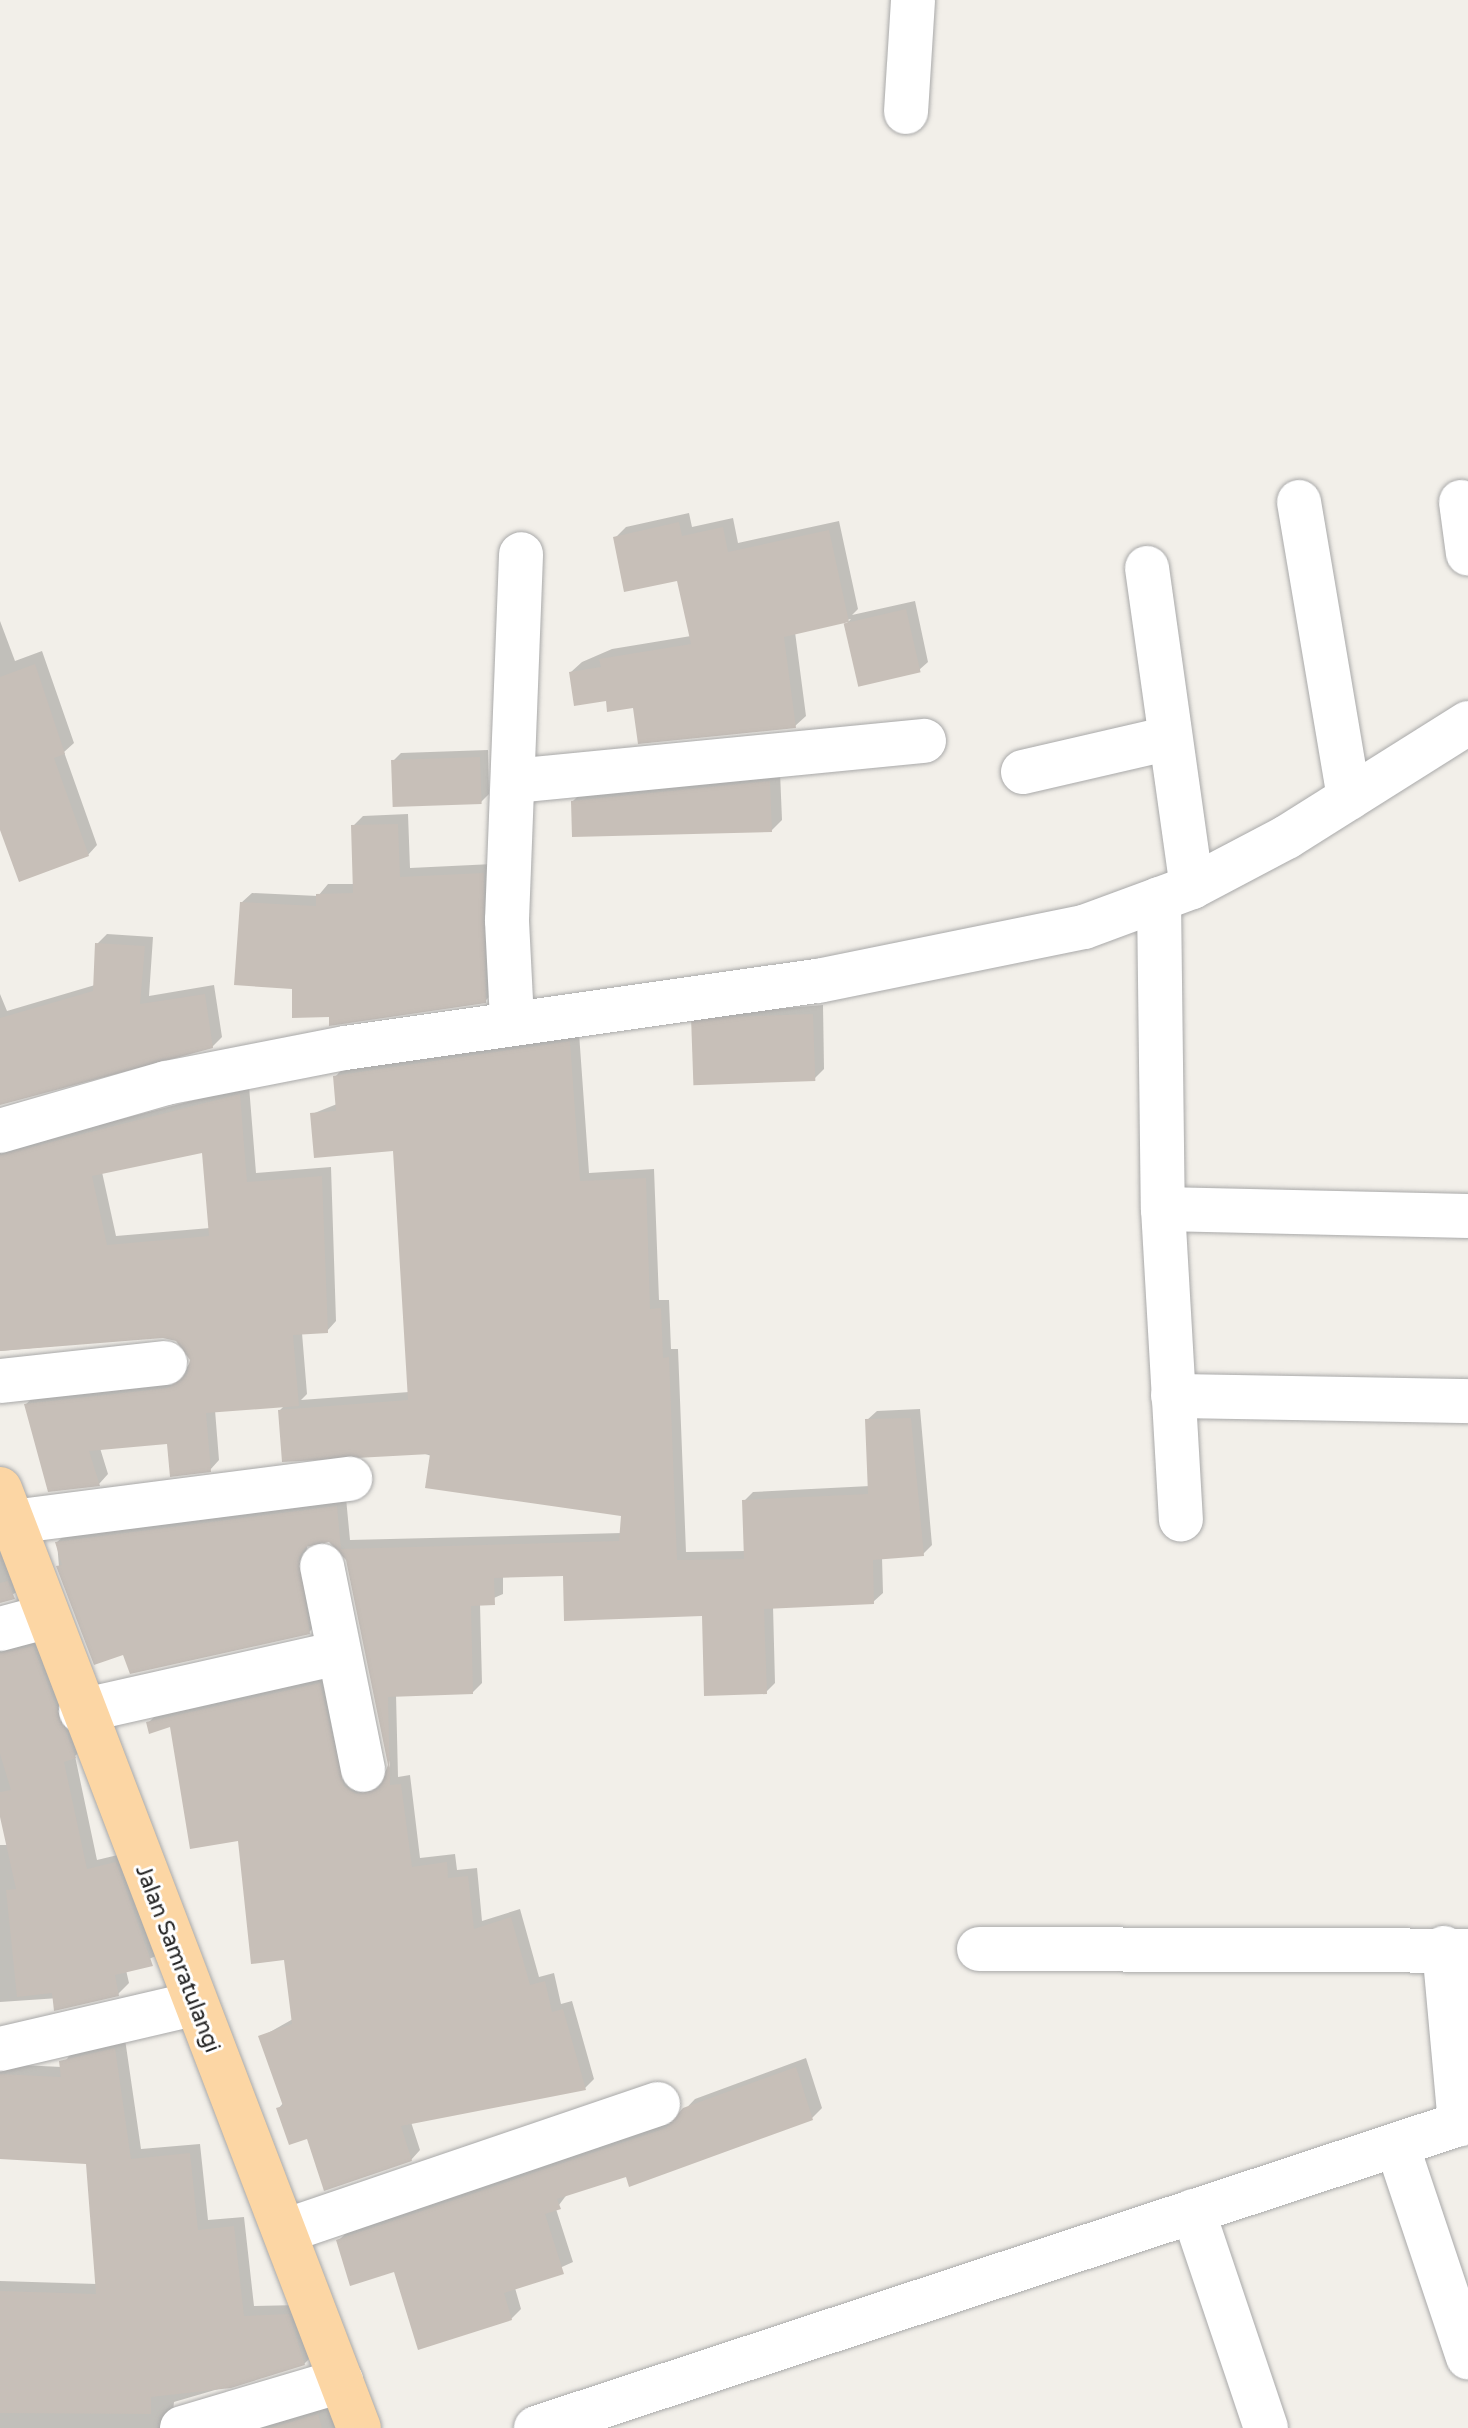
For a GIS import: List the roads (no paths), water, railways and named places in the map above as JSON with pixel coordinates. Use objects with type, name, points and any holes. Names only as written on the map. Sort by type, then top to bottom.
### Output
[{"type":"main road","name":"Jalan Samratulangi","points":[[6,1505],[45,1617],[193,2004],[285,2231],[359,2428]]},
{"type":"street","points":[[906,112],[913,0]]},
{"type":"street","points":[[1299,502],[1349,798]]},
{"type":"street","points":[[1461,502],[1468,554]]},
{"type":"street","points":[[512,1020],[507,920],[521,554]]},
{"type":"street","points":[[1147,568],[1170,738],[1175,893],[1163,1209],[1181,1519]]},
{"type":"street","points":[[0,1131],[166,1083],[512,1020],[818,981],[1022,942],[1175,893],[1349,798],[1468,723]]},
{"type":"street","points":[[1023,772],[1170,738]]},
{"type":"street","points":[[514,781],[924,741]]},
{"type":"street","points":[[1163,1209],[1468,1216]]},
{"type":"street","points":[[0,1381],[165,1363]]},
{"type":"street","points":[[1173,1396],[1468,1401]]},
{"type":"street","points":[[6,1505],[350,1479]]},
{"type":"street","points":[[322,1566],[363,1770]]},
{"type":"street","points":[[0,1629],[45,1617]]},
{"type":"street","points":[[81,1711],[339,1653]]},
{"type":"street","points":[[536,2428],[1464,2122],[1456,1950],[979,1949]]},
{"type":"street","points":[[0,2049],[193,2004]]},
{"type":"street","points":[[285,2231],[658,2104]]},
{"type":"street","points":[[1397,2145],[1468,2357]]},
{"type":"street","points":[[1193,2211],[1266,2428]]},
{"type":"street","points":[[182,2428],[341,2381]]}]
